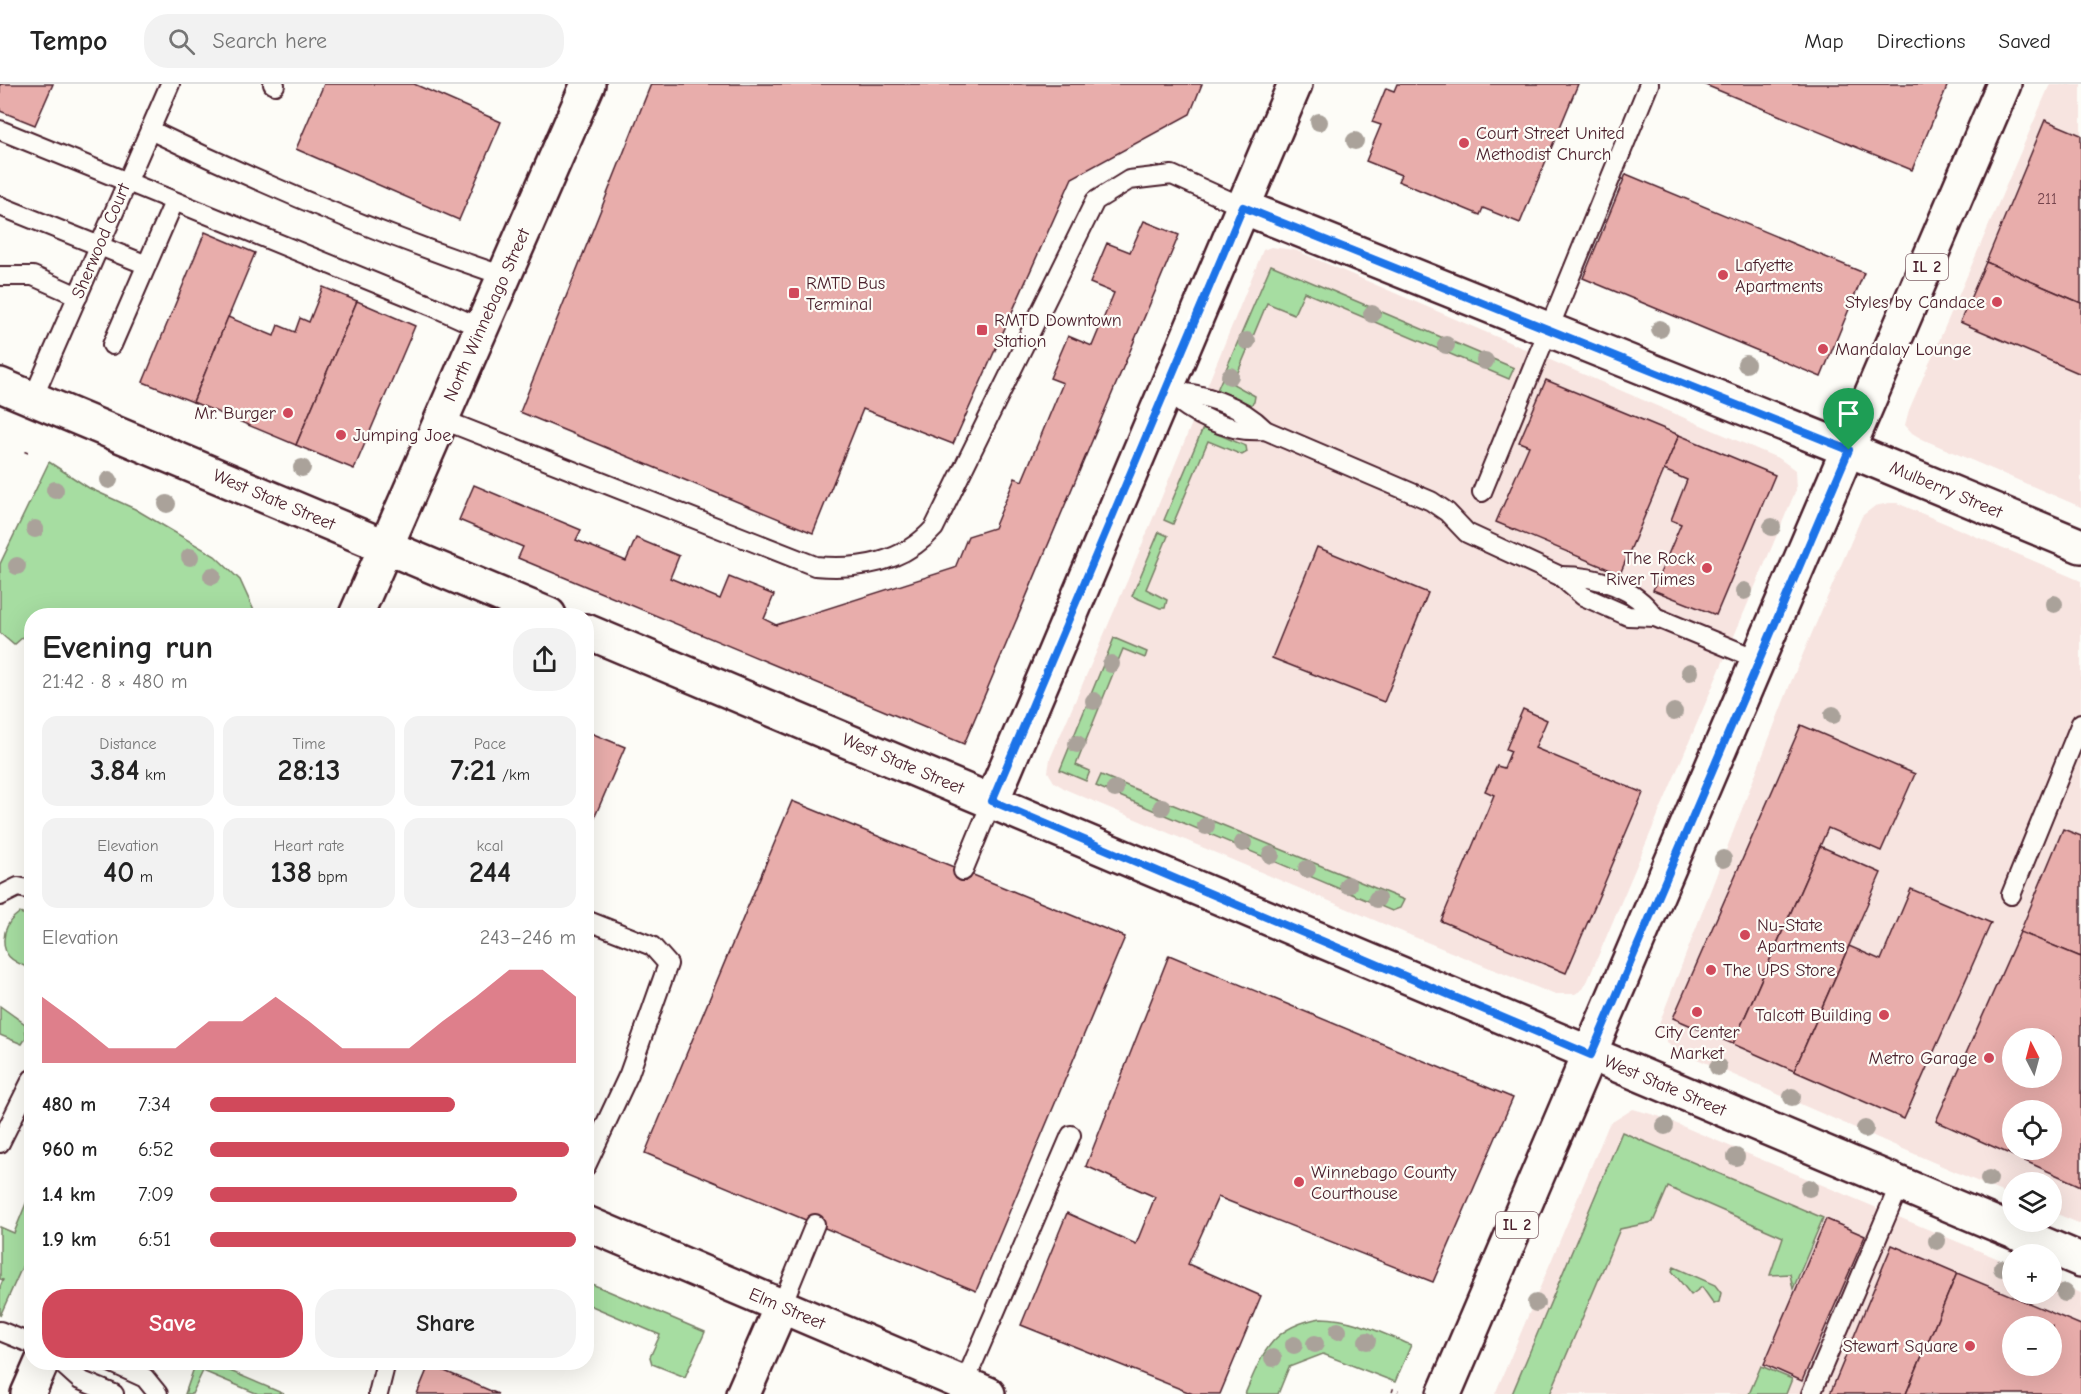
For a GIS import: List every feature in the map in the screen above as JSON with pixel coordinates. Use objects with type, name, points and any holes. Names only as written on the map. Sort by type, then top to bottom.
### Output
[{"type":"main road","name":"North Winnebago Street","points":[[359,608],[588,84]]},
{"type":"main road","points":[[992,801],[1295,84]]},
{"type":"main road","name":"IL 2","points":[[1444,1394],[1591,1055],[2004,84]]},
{"type":"main road","name":"Mulberry Street","points":[[1243,207],[1849,450],[2081,546]]},
{"type":"main road","name":"West State Street","points":[[0,385],[532,608]]},
{"type":"main road","name":"West State Street","points":[[594,634],[2081,1260]]},
{"type":"main road","name":"Elm Street","points":[[594,1226],[976,1389]]},
{"type":"main road","points":[[743,1394],[781,1307]]},
{"type":"main road","points":[[28,1394],[38,1370]]},
{"type":"lane","name":"Sherwood Court","points":[[33,399],[170,84]]},
{"type":"lane","points":[[1482,492],[1649,84]]},
{"type":"lane","points":[[150,130],[230,169],[396,239],[504,276]]},
{"type":"lane","points":[[1,134],[432,306],[481,328]]},
{"type":"lane","points":[[441,419],[815,566],[842,569],[874,566],[921,542],[934,528],[1095,201],[1129,180],[1172,175],[1243,207]]},
{"type":"lane","points":[[112,345],[174,202]]},
{"type":"lane","points":[[0,206],[147,265]]},
{"type":"lane","points":[[0,276],[33,276],[78,296]]},
{"type":"lane","points":[[1166,390],[1191,393],[1251,415],[1265,430],[1431,501],[1447,512],[1467,533],[1560,576],[1583,596],[1628,616],[1655,617],[1759,660]]},
{"type":"lane","points":[[2011,895],[2081,723]]},
{"type":"lane","points":[[963,871],[992,801]]},
{"type":"lane","points":[[0,896],[18,887],[24,888]]},
{"type":"lane","points":[[594,923],[651,946],[668,964],[628,1074],[594,1148]]},
{"type":"lane","points":[[0,1143],[24,1095]]},
{"type":"lane","points":[[976,1389],[1071,1135]]},
{"type":"lane","points":[[1811,1394],[1900,1184]]},
{"type":"lane","points":[[781,1307],[815,1224]]},
{"type":"lane","points":[[0,1332],[24,1341]]},
{"type":"lane","points":[[69,1370],[80,1380],[114,1394]]},
{"type":"lane","points":[[129,1370],[145,1377],[158,1394]]},
{"type":"lane","points":[[378,1394],[384,1370]]},
{"type":"path","points":[[1392,1389],[1398,1392]]},
{"type":"shaded area","points":[[2050,84],[2081,84],[2081,507],[1922,439],[1905,425],[1909,410]]},
{"type":"shaded area","points":[[1271,247],[1295,250],[1780,459],[1795,470],[1796,490],[1588,980],[1583,989],[1575,994],[1553,994],[1412,936],[1067,790],[1054,782],[1048,772],[1050,759],[1128,579],[1263,250]]},
{"type":"shaded area","points":[[1897,503],[2081,581],[2081,1224],[2062,1216],[2062,1172],[2002,1172],[2002,1192],[1672,1048],[1657,1029],[1791,682],[1862,516],[1875,506]]},
{"type":"shaded area","points":[[1633,1109],[1658,1116],[2002,1260],[2002,1304],[2062,1304],[2062,1285],[2081,1293],[2081,1394],[1495,1394],[1609,1124]]},
{"type":"green space","points":[[1271,265],[1514,368],[1509,379],[1304,292],[1294,314],[1267,303],[1233,384],[1255,396],[1251,405],[1217,390]]},
{"type":"green space","points":[[1203,428],[1246,446],[1247,452],[1242,455],[1208,441],[1173,524],[1164,520]]},
{"type":"green space","points":[[49,462],[89,488],[135,509],[215,556],[240,580],[253,608],[24,608],[24,636],[14,645],[0,633],[0,564]]},
{"type":"green space","points":[[1159,532],[1168,536],[1146,589],[1167,600],[1165,608],[1132,596]]},
{"type":"green space","points":[[1114,638],[1147,652],[1145,658],[1123,649],[1076,765],[1090,771],[1086,781],[1060,770]]},
{"type":"green space","points":[[1101,775],[1404,900],[1400,908],[1392,911],[1096,786]]},
{"type":"green space","points":[[19,913],[24,914],[24,966],[13,960],[4,947],[5,932],[12,919]]},
{"type":"green space","points":[[0,1006],[24,1023],[24,1041],[22,1044],[0,1035]]},
{"type":"green space","points":[[1622,1132],[1823,1218],[1793,1289],[1790,1274],[1770,1275],[1783,1237],[1668,1187],[1653,1222],[1620,1229],[1550,1394],[1512,1394]]},
{"type":"green space","points":[[24,1208],[24,1263],[0,1316],[0,1287],[3,1280],[0,1279],[0,1227],[14,1233]]},
{"type":"green space","points":[[1674,1267],[1715,1285],[1721,1293],[1719,1302],[1714,1304],[1702,1287],[1691,1295],[1672,1271]]},
{"type":"green space","points":[[594,1285],[705,1332],[685,1377],[652,1364],[650,1357],[660,1335],[594,1307]]},
{"type":"green space","points":[[1321,1318],[1356,1323],[1411,1345],[1395,1382],[1323,1354],[1289,1367],[1278,1394],[1245,1394],[1264,1354],[1280,1334],[1291,1327]]},
{"type":"green space","points":[[1761,1366],[1792,1379],[1786,1394],[1749,1394]]},
{"type":"green space","points":[[193,1370],[228,1370],[284,1394],[258,1394],[203,1371],[192,1394],[185,1394]]},
{"type":"building","points":[[0,84],[53,84],[35,125],[0,111]]},
{"type":"building","points":[[324,84],[414,84],[501,122],[459,220],[296,149]]},
{"type":"building","name":"RMTD Bus Terminal","points":[[651,84],[1202,84],[1190,114],[1072,178],[953,444],[863,409],[813,533],[520,412]]},
{"type":"building","name":"Court Street United Methodist Church","points":[[1397,84],[1578,84],[1520,223],[1483,208],[1480,215],[1398,181],[1401,175],[1366,161],[1381,125],[1372,122],[1386,88],[1394,91]]},
{"type":"building","points":[[1703,84],[1948,84],[1912,170]]},
{"type":"building","points":[[2045,120],[2081,135],[2081,303],[1986,262]]},
{"type":"building","name":"Lafyette Apartments","points":[[1626,174],[1864,273],[1821,377],[1583,278]]},
{"type":"building","points":[[1144,221],[1179,235],[964,744],[518,558],[523,547],[459,520],[474,485],[581,530],[576,540],[626,561],[636,538],[679,556],[670,578],[720,599],[729,577],[774,595],[764,619],[776,625],[955,568],[968,536],[994,528],[1015,478],[1022,481],[1063,383],[1050,378],[1068,336],[1092,346],[1114,293],[1090,283],[1107,243],[1130,252]]},
{"type":"building","points":[[205,232],[255,253],[193,402],[143,382]]},
{"type":"building","points":[[1986,262],[2081,303],[2081,374],[1960,322]]},
{"type":"building","points":[[323,287],[357,301],[296,445],[193,402],[228,317],[274,336],[278,325],[295,332],[300,318],[309,322]]},
{"type":"building","points":[[357,301],[415,326],[354,469],[296,445]]},
{"type":"building","points":[[1546,380],[1679,435],[1620,574],[1496,522],[1529,446],[1519,442]]},
{"type":"building","points":[[1679,435],[1775,475],[1716,615],[1653,590],[1681,524],[1671,520],[1687,480],[1664,470]]},
{"type":"building","points":[[1317,547],[1428,593],[1384,702],[1272,658]]},
{"type":"building","points":[[1523,709],[1547,720],[1535,748],[1643,793],[1566,973],[1441,921],[1494,795],[1485,791],[1497,766],[1504,768],[1511,751],[1506,749]]},
{"type":"building","name":"Nu-State Apartments","points":[[1801,725],[1915,774],[1881,851],[1828,828],[1733,1044],[1673,1018]]},
{"type":"building","points":[[594,734],[625,747],[594,819]]},
{"type":"building","points":[[792,801],[1125,937],[976,1291],[645,1153]]},
{"type":"building","points":[[2063,829],[2081,836],[2081,957],[2020,932]]},
{"type":"building","points":[[1820,846],[1881,873],[1794,1071],[1733,1044]]},
{"type":"building","name":"Talcott Building","points":[[1911,889],[1991,923],[1904,1119],[1794,1071],[1849,946],[1881,960]]},
{"type":"building","name":"Metro Garage","points":[[2020,932],[2081,957],[2081,1186],[2062,1177],[2062,1172],[2050,1172],[2023,1160],[2062,1160],[2062,1100],[2002,1100],[2002,1151],[1936,1121]]},
{"type":"building","name":"Winnebago County Courthouse","points":[[1169,955],[1513,1098],[1433,1282],[1218,1197],[1188,1264],[1261,1296],[1220,1394],[1193,1394],[1021,1325],[1067,1213],[1136,1244],[1155,1197],[1086,1166]]},
{"type":"building","points":[[1826,1219],[1865,1236],[1802,1381],[1764,1364]]},
{"type":"building","points":[[1892,1245],[1957,1273],[1906,1394],[1830,1394]]},
{"type":"building","name":"Stewart Square","points":[[1957,1273],[2002,1292],[2002,1304],[2031,1304],[2060,1316],[2002,1316],[2002,1376],[2062,1376],[2062,1317],[2081,1325],[2081,1394],[1906,1394]]},
{"type":"building","points":[[427,1370],[442,1370],[498,1394],[417,1394]]},
{"type":"place","name":"Court Street United Methodist Church","points":[[1464,143]]},
{"type":"place","name":"Lafyette Apartments","points":[[1723,275]]},
{"type":"place","name":"RMTD Bus Terminal","points":[[794,293]]},
{"type":"place","name":"Styles by Candace","points":[[1997,302]]},
{"type":"place","name":"RMTD Downtown Station","points":[[982,330]]},
{"type":"place","name":"Mandalay Lounge","points":[[1823,349]]},
{"type":"place","name":"Mr. Burger","points":[[288,413]]},
{"type":"place","name":"Jumping Joe","points":[[341,435]]},
{"type":"place","name":"The Rock River Times","points":[[1707,568]]},
{"type":"place","name":"Nu-State Apartments","points":[[1745,935]]},
{"type":"place","name":"The UPS Store","points":[[1711,970]]},
{"type":"place","name":"City Center Market","points":[[1697,1012]]},
{"type":"place","name":"Talcott Building","points":[[1884,1015]]},
{"type":"place","name":"Metro Garage","points":[[1989,1058]]},
{"type":"place","name":"Winnebago County Courthouse","points":[[1299,1182]]},
{"type":"place","name":"Stewart Square","points":[[1970,1346]]},
{"type":"route","points":[[1243,207],[1849,450],[1591,1055],[992,801],[1243,207]]}]
